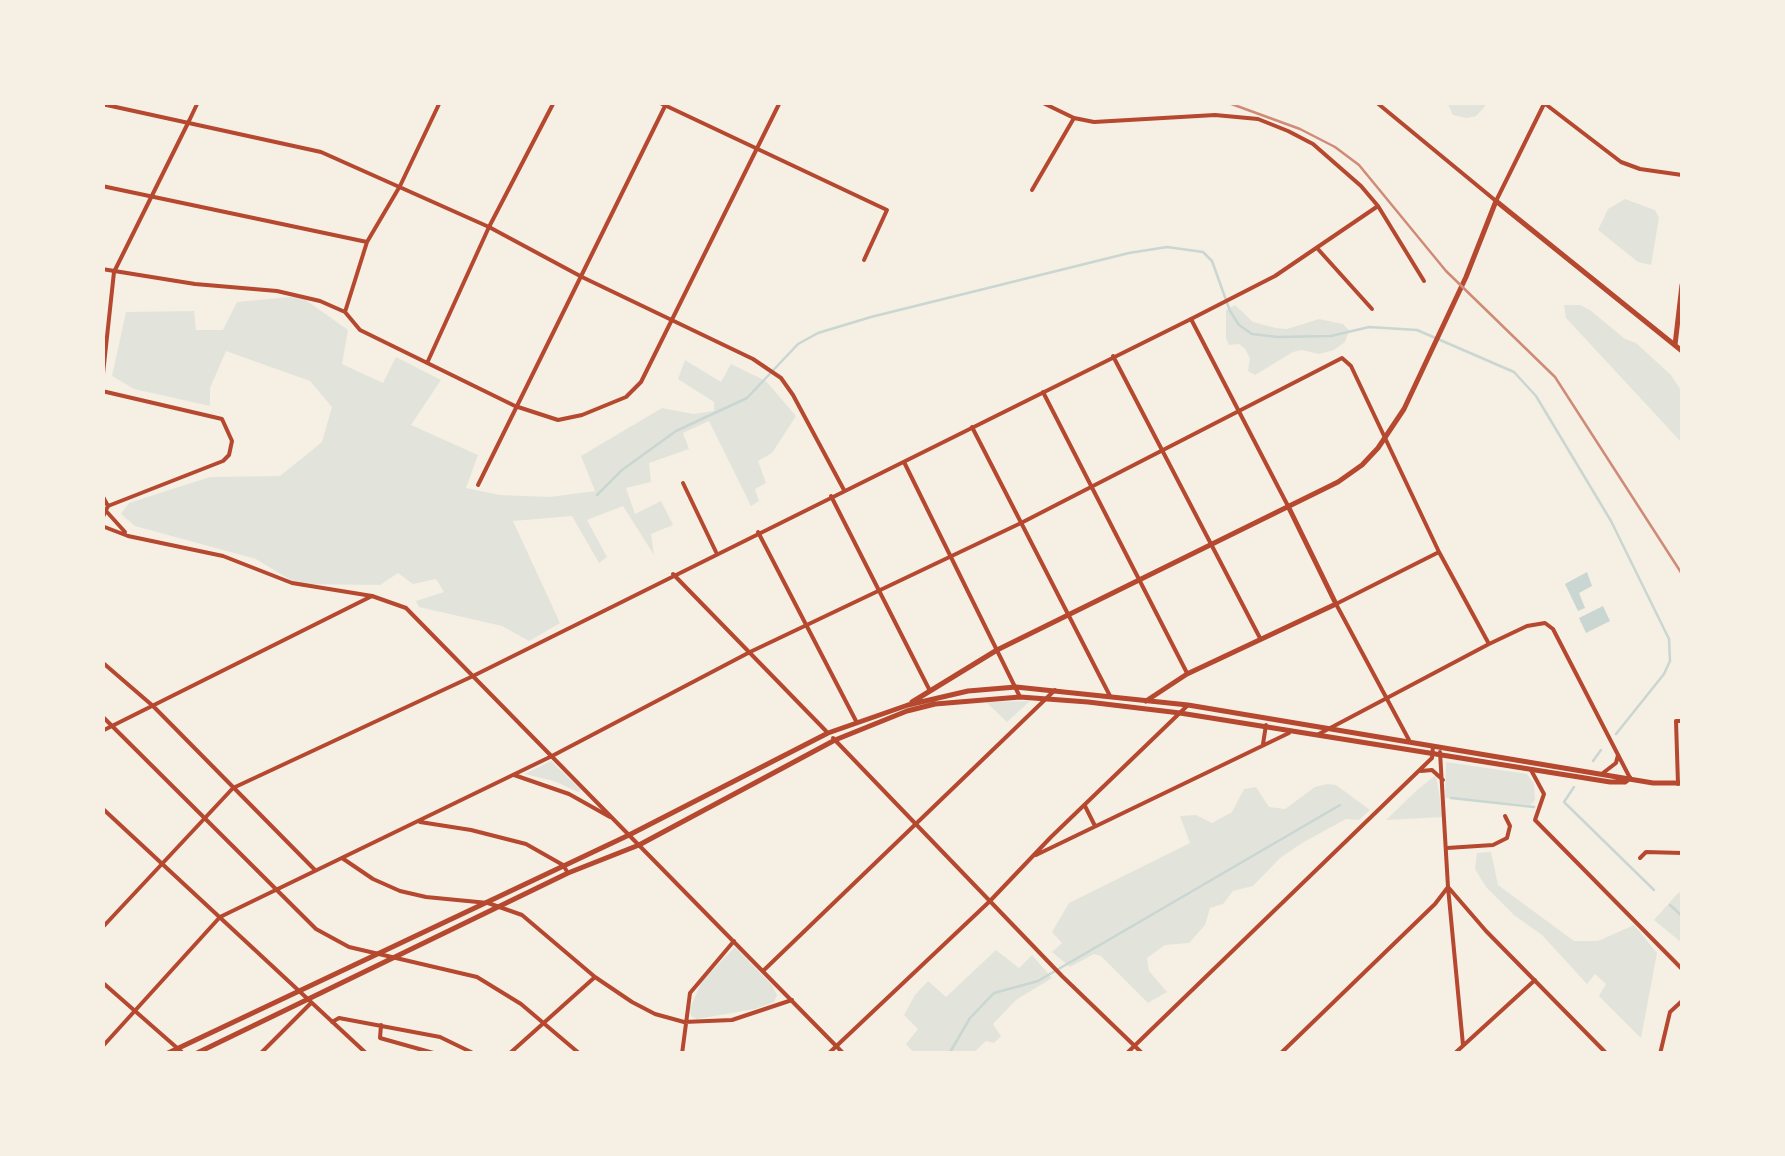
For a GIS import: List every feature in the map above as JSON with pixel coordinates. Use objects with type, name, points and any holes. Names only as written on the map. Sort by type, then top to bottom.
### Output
[{"type":"main road","points":[[908,705],[998,650],[1338,482],[1362,465],[1393,426],[1424,370],[1496,201],[1682,351]]},
{"type":"main road","points":[[1675,345],[1682,285]]},
{"type":"main road","points":[[1135,708],[1188,674],[1336,604],[1288,506]]},
{"type":"main road","points":[[166,1054],[629,835],[828,732],[908,705],[968,691],[1016,687],[1188,704],[1601,775],[1680,784]]},
{"type":"main road","points":[[195,1054],[568,873],[639,845],[835,740],[865,726],[935,704],[1020,696],[1135,708],[1584,777],[1601,775]]},
{"type":"street","points":[[198,102],[114,272],[102,387],[222,420],[232,441],[223,461],[108,509],[102,522],[128,536],[224,556],[292,583],[372,596],[406,608],[844,1054]]},
{"type":"street","points":[[345,312],[368,242],[440,102]]},
{"type":"street","points":[[428,362],[554,102]]},
{"type":"street","points":[[658,102],[887,210],[864,260]]},
{"type":"street","points":[[102,269],[194,284],[278,290],[320,300],[345,312],[360,330],[515,406],[558,420],[606,408],[626,397],[641,382],[780,102]]},
{"type":"street","points":[[1040,102],[1074,118],[1094,122],[1189,114],[1258,119],[1313,144],[1378,206],[1424,281]]},
{"type":"street","points":[[1376,102],[1496,201],[1545,103],[1621,162],[1682,175]]},
{"type":"street","points":[[102,104],[321,152],[490,228],[753,360],[780,378],[793,395],[844,490]]},
{"type":"street","points":[[478,486],[666,104]]},
{"type":"street","points":[[1032,190],[1074,118]]},
{"type":"street","points":[[102,186],[368,242]]},
{"type":"street","points":[[102,928],[233,788],[471,676],[1113,356],[1220,307],[1378,206]]},
{"type":"street","points":[[1317,248],[1372,309]]},
{"type":"street","points":[[1191,319],[1288,506]]},
{"type":"street","points":[[1113,356],[1260,638]]},
{"type":"street","points":[[102,1047],[220,916],[420,822],[750,652],[1021,523],[1342,358],[1351,366],[1439,552],[1489,644]]},
{"type":"street","points":[[1043,392],[1188,674]]},
{"type":"street","points":[[972,427],[1110,696]]},
{"type":"street","points":[[904,462],[1020,696]]},
{"type":"street","points":[[683,483],[716,552]]},
{"type":"street","points":[[103,495],[108,509],[128,536]]},
{"type":"street","points":[[831,496],[929,689]]},
{"type":"street","points":[[758,532],[856,721]]},
{"type":"street","points":[[1414,751],[1336,604],[1439,552]]},
{"type":"street","points":[[673,574],[1062,976],[1144,1054]]},
{"type":"street","points":[[102,731],[372,596]]},
{"type":"street","points":[[1317,735],[1489,644],[1536,622],[1545,623],[1553,629],[1630,778]]},
{"type":"street","points":[[103,662],[153,706],[314,869]]},
{"type":"street","points":[[764,971],[1055,690]]},
{"type":"street","points":[[828,1054],[990,902],[1188,704]]},
{"type":"street","points":[[102,716],[302,918],[328,936],[376,954],[477,977],[542,1021],[580,1054]]},
{"type":"street","points":[[1263,744],[1265,718]]},
{"type":"street","points":[[1680,784],[1676,721],[1682,721]]},
{"type":"street","points":[[1032,857],[1292,731]]},
{"type":"street","points":[[1435,746],[1442,780],[1464,1045]]},
{"type":"street","points":[[1126,1054],[1438,755]]},
{"type":"street","points":[[1601,775],[1616,763],[1618,755]]},
{"type":"street","points":[[1528,768],[1544,794],[1535,820],[1682,969]]},
{"type":"street","points":[[1418,772],[1432,770],[1442,780]]},
{"type":"street","points":[[514,775],[569,794],[610,817]]},
{"type":"street","points":[[1085,806],[1095,826]]},
{"type":"street","points":[[103,810],[367,1054]]},
{"type":"street","points":[[1447,848],[1493,845],[1507,838],[1510,826],[1506,816]]},
{"type":"street","points":[[420,822],[526,844],[563,865],[568,873]]},
{"type":"street","points":[[1051,837],[1063,842]]},
{"type":"street","points":[[1640,858],[1646,852],[1682,853]]},
{"type":"street","points":[[341,857],[373,879],[400,890],[426,897],[488,903],[522,916],[632,1002],[684,1022],[732,1020],[792,1000]]},
{"type":"street","points":[[1448,887],[1486,932],[1607,1054]]},
{"type":"street","points":[[1280,1054],[1448,887]]},
{"type":"street","points":[[682,1054],[684,1022],[695,984],[734,941]]},
{"type":"street","points":[[509,1054],[596,977]]},
{"type":"street","points":[[1454,1054],[1535,980]]},
{"type":"street","points":[[102,982],[184,1054]]},
{"type":"street","points":[[1660,1054],[1670,1012],[1682,1001]]},
{"type":"street","points":[[260,1054],[309,1002]]},
{"type":"street","points":[[332,1022],[339,1018],[451,1040],[474,1054]]},
{"type":"street","points":[[380,1025],[380,1038],[436,1054]]},
{"type":"shaded area","points":[[1447,102],[1488,103],[1476,116],[1467,118],[1453,115]]},
{"type":"shaded area","points":[[1625,199],[1655,210],[1659,218],[1651,265],[1638,262],[1598,230],[1608,209]]},
{"type":"shaded area","points":[[300,296],[348,330],[342,364],[383,383],[396,357],[441,380],[411,425],[478,455],[466,488],[500,495],[550,497],[595,491],[581,456],[662,408],[693,414],[714,411],[714,402],[678,379],[685,360],[721,382],[731,364],[766,381],[796,416],[772,453],[758,461],[766,483],[755,489],[759,501],[751,506],[709,421],[683,433],[689,449],[649,463],[651,482],[626,488],[635,514],[661,501],[673,525],[651,534],[654,555],[623,506],[587,520],[607,557],[599,563],[572,516],[513,521],[560,623],[529,641],[502,626],[419,607],[416,601],[444,592],[436,579],[413,584],[398,573],[380,585],[297,584],[256,559],[135,526],[121,514],[129,503],[210,477],[280,476],[322,442],[332,407],[310,381],[226,351],[210,388],[210,406],[134,389],[112,376],[126,312],[194,311],[196,330],[223,330],[237,302]]},
{"type":"shaded area","points":[[1235,305],[1253,322],[1276,328],[1287,329],[1319,319],[1343,324],[1349,330],[1345,342],[1334,350],[1319,354],[1293,352],[1255,375],[1248,371],[1250,358],[1245,349],[1239,344],[1229,345],[1226,338],[1226,310]]},
{"type":"shaded area","points":[[1564,305],[1580,305],[1590,310],[1625,339],[1636,343],[1671,375],[1682,392],[1682,443],[1566,318]]},
{"type":"shaded area","points":[[1587,572],[1592,586],[1579,593],[1585,608],[1578,611],[1565,584]]},
{"type":"shaded area","points":[[1603,606],[1610,621],[1586,633],[1579,618]]},
{"type":"shaded area","points":[[1030,701],[1007,722],[986,702]]},
{"type":"shaded area","points":[[551,761],[581,790],[525,774]]},
{"type":"shaded area","points":[[1446,762],[1527,774],[1534,784],[1535,800],[1530,805],[1445,798]]},
{"type":"shaded area","points":[[1436,775],[1443,817],[1386,820],[1417,790]]},
{"type":"shaded area","points":[[1336,785],[1370,810],[1359,820],[1346,819],[1302,843],[1280,858],[1253,886],[1233,891],[1223,904],[1210,908],[1205,925],[1189,943],[1165,945],[1147,958],[1149,971],[1167,992],[1148,1003],[1101,956],[1094,954],[1070,967],[1052,952],[1062,943],[1052,932],[1069,903],[1190,843],[1180,816],[1196,815],[1212,823],[1232,812],[1244,789],[1256,787],[1269,807],[1285,809],[1315,787]]},
{"type":"shaded area","points":[[1491,852],[1498,885],[1574,941],[1598,941],[1634,925],[1657,953],[1641,1038],[1599,996],[1606,984],[1595,974],[1587,984],[1542,935],[1514,915],[1486,887],[1475,869],[1477,853]]},
{"type":"shaded area","points":[[1679,892],[1682,896],[1682,943],[1654,920]]},
{"type":"shaded area","points":[[735,947],[772,985],[777,995],[774,1002],[697,1019],[691,1016],[690,1008],[702,981]]},
{"type":"shaded area","points":[[996,950],[1019,968],[1032,955],[1052,978],[1016,1000],[993,1024],[1001,1036],[994,1043],[986,1041],[973,1053],[914,1053],[906,1044],[918,1029],[904,1015],[915,995],[928,981],[946,997]]},
{"type":"waterway","points":[[597,495],[622,470],[676,431],[747,398],[798,344],[818,333],[1129,253],[1167,247],[1203,252],[1212,261],[1230,311],[1239,325],[1252,334],[1331,336],[1369,327],[1417,330],[1514,372],[1536,396],[1611,521],[1669,639],[1670,661],[1664,674],[1616,734]]},
{"type":"waterway","points":[[1593,761],[1601,750]]},
{"type":"waterway","points":[[1574,787],[1564,802],[1654,890]]},
{"type":"waterway","points":[[1451,798],[1534,807]]},
{"type":"waterway","points":[[949,1054],[970,1018],[994,993],[1038,981],[1340,805]]},
{"type":"waterway","points":[[1670,905],[1682,916]]},
{"type":"railway","points":[[1226,102],[1300,129],[1359,165],[1446,271],[1555,377],[1682,574]]}]
